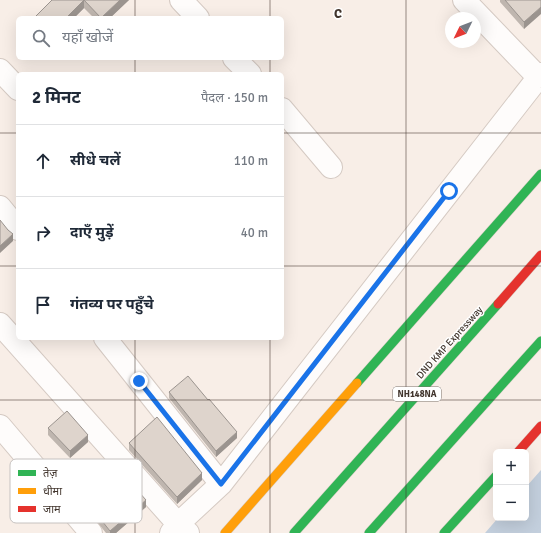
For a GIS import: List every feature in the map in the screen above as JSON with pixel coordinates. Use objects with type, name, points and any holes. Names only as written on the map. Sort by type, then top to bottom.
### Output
[{"type":"main road","points":[[225,533],[541,174]]},
{"type":"main road","name":"DND KMP Expressway","points":[[294,533],[541,256]]},
{"type":"main road","points":[[369,533],[541,342]]},
{"type":"main road","points":[[521,449],[541,426]]},
{"type":"main road","points":[[444,533],[493,479]]},
{"type":"street","points":[[181,0],[196,16]]},
{"type":"street","points":[[142,487],[179,530],[221,484],[540,76],[464,0]]},
{"type":"street","points":[[236,60],[248,72]]},
{"type":"street","points":[[0,70],[16,87]]},
{"type":"street","points":[[284,111],[331,167]]},
{"type":"street","points":[[0,207],[16,227]]},
{"type":"street","points":[[0,324],[117,459]]},
{"type":"street","points":[[107,340],[221,484]]},
{"type":"street","points":[[0,426],[28,459]]},
{"type":"street","points":[[82,523],[91,533]]},
{"type":"water","points":[[541,470],[541,533],[485,533],[495,521],[529,521],[529,484]]},
{"type":"building","points":[[52,0],[84,0],[68,16],[36,16]]},
{"type":"building","points":[[84,0],[120,0],[103,16],[99,16]]},
{"type":"building","points":[[505,0],[541,0],[541,7],[524,22]]},
{"type":"building","points":[[0,220],[13,234],[0,246]]},
{"type":"building","points":[[188,376],[237,432],[216,451],[169,392]]},
{"type":"building","points":[[67,411],[88,435],[70,451],[48,428]]},
{"type":"building","points":[[157,417],[202,473],[177,497],[129,443]]},
{"type":"building","points":[[142,496],[146,500],[142,503]]},
{"type":"building","points":[[104,523],[119,523],[110,531]]},
{"type":"traffic: fast","points":[[357,383],[541,174]]},
{"type":"traffic: fast","points":[[294,533],[498,304]]},
{"type":"traffic: fast","points":[[369,533],[541,341]]},
{"type":"traffic: fast","points":[[444,533],[493,479]]},
{"type":"traffic: slow","points":[[225,533],[357,383]]},
{"type":"traffic: jam","points":[[498,304],[541,255]]},
{"type":"traffic: jam","points":[[521,449],[541,426]]},
{"type":"route","points":[[139,381],[221,484],[449,191]]}]
